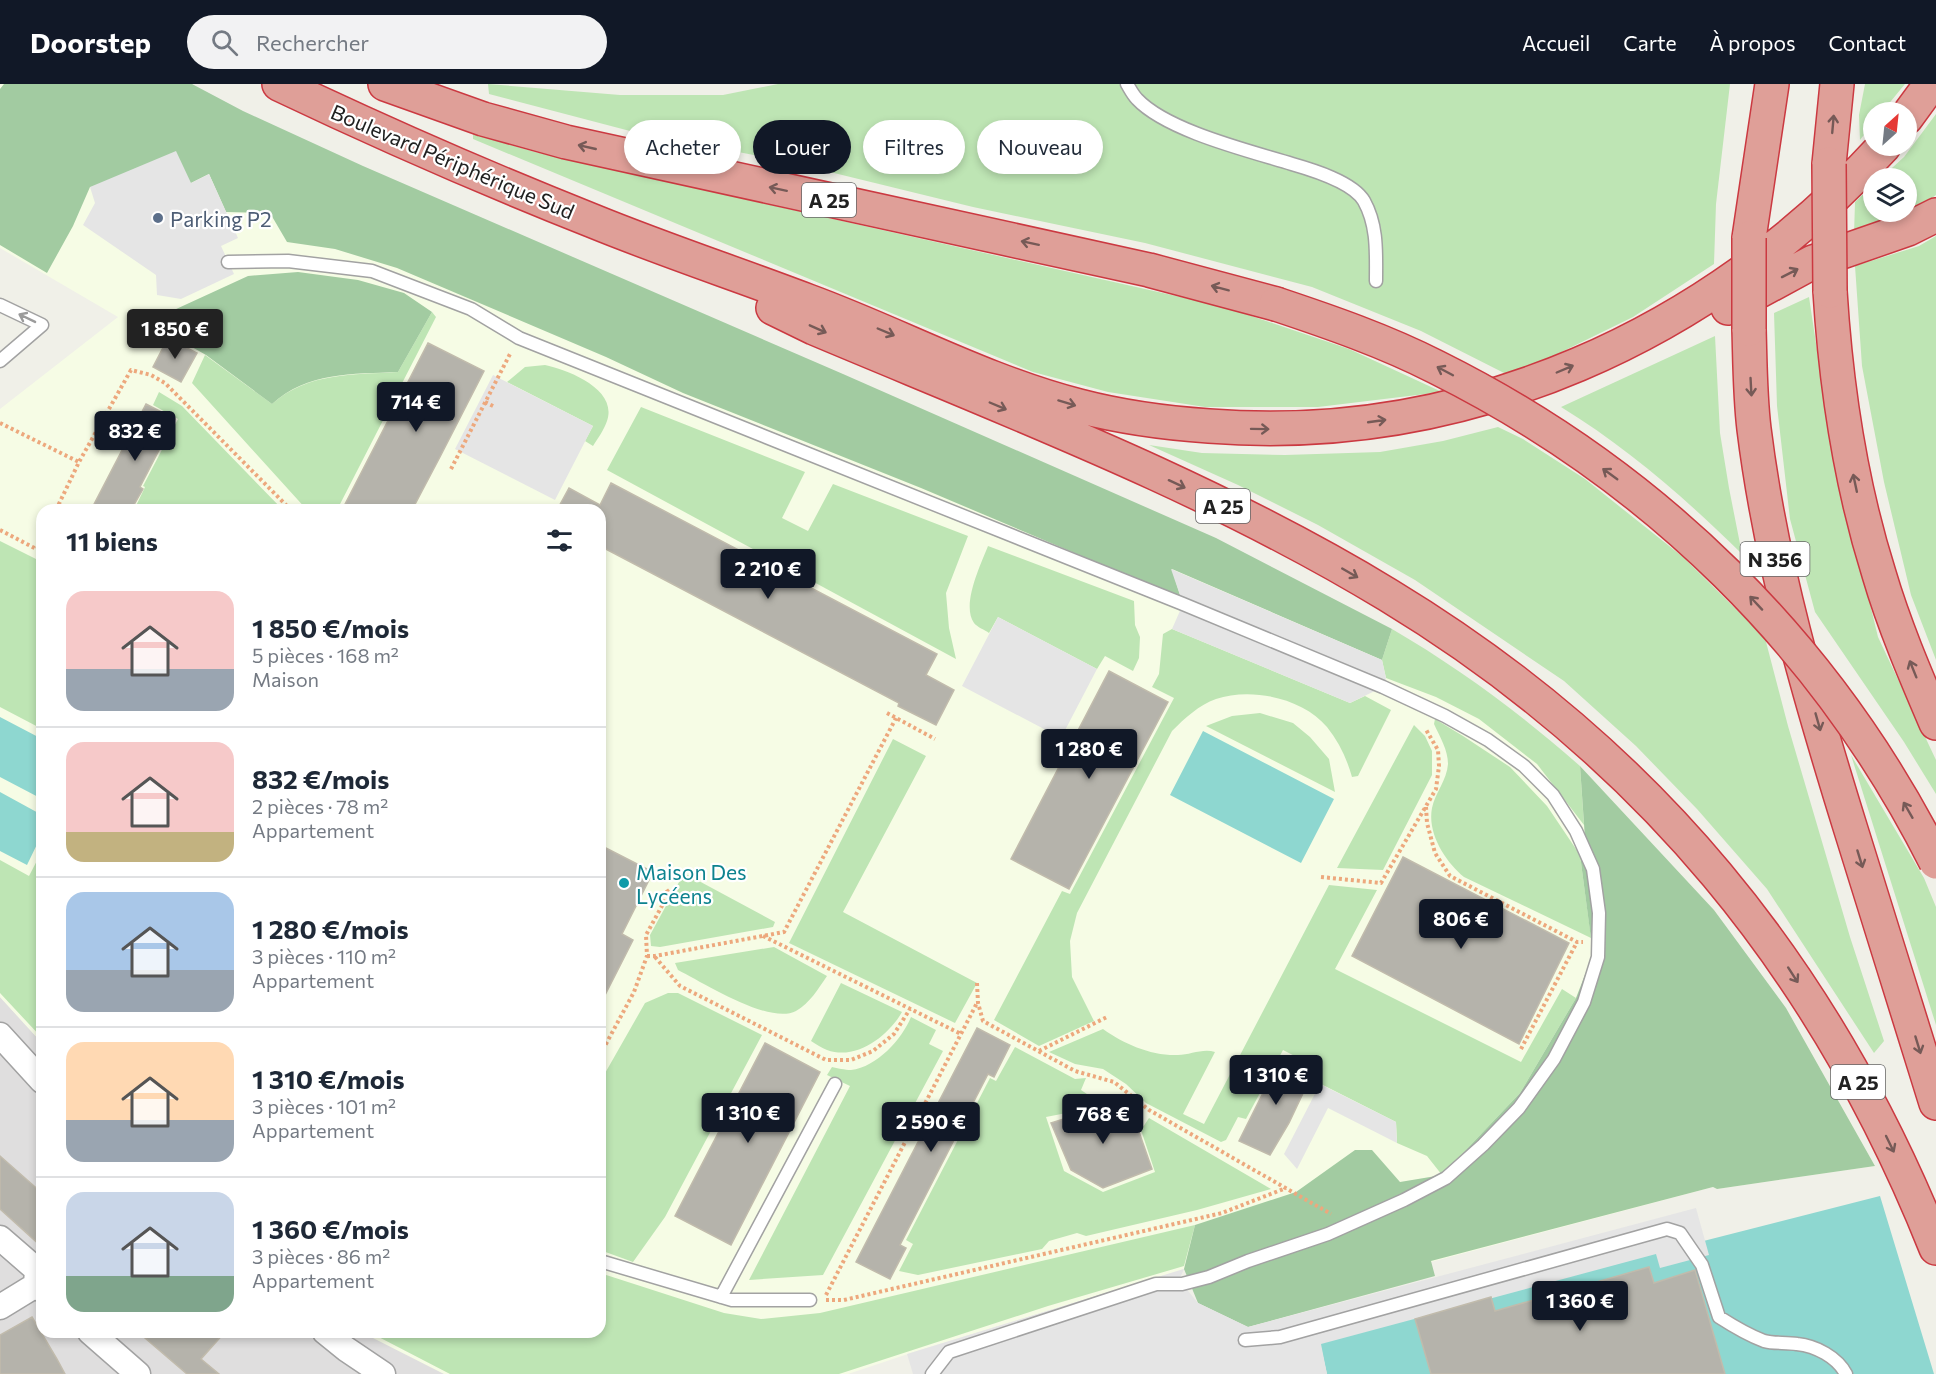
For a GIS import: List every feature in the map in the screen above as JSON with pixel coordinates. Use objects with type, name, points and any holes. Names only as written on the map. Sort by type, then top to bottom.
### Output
[{"type":"highway","name":"Boulevard Périphérique Sud","points":[[279,84],[348,117],[596,222]]},
{"type":"highway","name":"A 25","points":[[385,84],[483,119],[567,142],[1139,267],[1276,304],[1395,348],[1473,386],[1589,458],[1658,510],[1748,595],[1816,672],[1842,706],[1902,799],[1936,862]]},
{"type":"highway","points":[[1749,84],[1743,172],[1744,204],[1749,238]]},
{"type":"highway","name":"N 356","points":[[1772,84],[1749,238],[1749,329],[1754,426],[1759,468],[1772,545],[1789,619],[1836,783],[1936,1104]]},
{"type":"highway","points":[[1837,84],[1829,164],[1830,291],[1843,415],[1855,485],[1890,610],[1936,723]]},
{"type":"highway","points":[[1917,103],[1931,84]]},
{"type":"highway","points":[[596,222],[827,308],[1038,394],[1078,406],[1153,421],[1230,428],[1319,428],[1435,412],[1536,381],[1626,343],[1690,308],[1764,257],[1835,195],[1874,156]]},
{"type":"highway","points":[[1626,343],[1658,347],[1813,262],[1908,229],[1936,215]]},
{"type":"highway","name":"A 25","points":[[596,222],[814,328],[1135,464],[1241,515],[1386,593],[1509,676],[1582,736],[1659,809],[1703,857],[1760,927],[1817,1011],[1866,1096],[1900,1164],[1936,1248]]},
{"type":"street","points":[[0,1035],[36,1075]]},
{"type":"street","points":[[0,1238],[36,1269]]},
{"type":"street","points":[[0,1307],[36,1289]]},
{"type":"street","points":[[97,1338],[138,1374]]},
{"type":"street","points":[[332,1338],[383,1374]]},
{"type":"lane","points":[[1127,84],[1137,99],[1160,117],[1186,129],[1316,171],[1343,183],[1364,200],[1376,234],[1376,281]]},
{"type":"lane","points":[[228,262],[288,261],[372,271],[471,309],[519,338],[1183,604],[1405,697],[1488,740],[1524,766],[1553,795],[1576,831],[1593,869],[1599,912],[1598,957],[1584,1002],[1554,1059],[1519,1108],[1446,1178],[1328,1234],[1209,1277],[1182,1284],[1156,1284],[949,1352],[933,1374]]},
{"type":"lane","points":[[0,305],[42,325],[0,361]]},
{"type":"lane","points":[[721,1297],[835,1084]]},
{"type":"lane","points":[[1245,1340],[1280,1337],[1667,1229],[1680,1233],[1702,1265],[1719,1317],[1742,1331],[1767,1341],[1800,1344],[1825,1353],[1841,1365],[1846,1374]]},
{"type":"lane","points":[[606,1263],[732,1300],[810,1300]]},
{"type":"path","points":[[451,469],[519,338]]},
{"type":"path","points":[[59,504],[79,462],[131,370],[151,375],[165,383],[285,504]]},
{"type":"path","points":[[485,402],[495,407]]},
{"type":"path","points":[[0,423],[79,462]]},
{"type":"path","points":[[0,530],[36,548]]},
{"type":"path","points":[[1321,877],[1381,883],[1436,789],[1439,766],[1438,750],[1431,735],[1419,720],[1400,711],[1405,697]]},
{"type":"path","points":[[887,713],[935,739]]},
{"type":"path","points":[[647,956],[784,932],[896,718]]},
{"type":"path","points":[[1426,807],[1427,823],[1435,853],[1450,876],[1576,942],[1598,943]]},
{"type":"path","points":[[606,1044],[634,992],[647,956],[646,935],[669,893],[666,889]]},
{"type":"path","points":[[763,936],[961,1034]]},
{"type":"path","points":[[1521,1049],[1576,942]]},
{"type":"path","points":[[655,956],[680,986],[826,1060],[850,1060],[873,1051],[894,1034],[910,1009]]},
{"type":"path","points":[[977,983],[982,1021],[1075,1071],[1114,1082],[1149,1110],[1350,1224]]},
{"type":"path","points":[[978,1003],[823,1300],[844,1300],[1222,1213],[1286,1188]]},
{"type":"path","points":[[1039,1052],[1107,1017]]},
{"type":"shaded area","points":[[0,84],[63,84],[1429,652],[1580,766],[1714,910],[1786,1008],[1875,1166],[1717,1189],[1713,1187],[1431,1262],[1242,1251],[848,1374],[444,1374],[373,1338],[606,1338],[606,504],[36,504],[36,1036],[0,997],[0,409],[118,317],[0,248]]},
{"type":"shaded area","name":"Parking P2","points":[[176,151],[191,183],[209,174],[238,238],[221,246],[234,274],[181,299],[157,295],[156,275],[83,225],[95,203],[90,187]]},
{"type":"shaded area","points":[[493,375],[593,426],[555,500],[455,449]]},
{"type":"shaded area","points":[[1171,569],[1382,660],[1386,678],[1383,687],[1350,703],[1172,629],[1183,604]]},
{"type":"shaded area","points":[[998,617],[1097,669],[1061,738],[962,686]]},
{"type":"shaded area","points":[[0,717],[36,736],[36,796],[0,777]]},
{"type":"shaded area","points":[[1203,731],[1334,799],[1301,863],[1170,795]]},
{"type":"shaded area","points":[[0,792],[36,812],[36,846],[27,865],[0,851]]},
{"type":"shaded area","points":[[0,997],[36,1036],[36,1338],[377,1338],[445,1374],[0,1374]]},
{"type":"shaded area","points":[[1320,1084],[1396,1122],[1397,1143],[1328,1108],[1297,1169],[1284,1154]]},
{"type":"shaded area","points":[[1880,1196],[1934,1374],[1327,1374],[1319,1339]]},
{"type":"shaded area","points":[[1696,1208],[1709,1255],[1660,1268],[1656,1254],[1321,1344],[1327,1374],[913,1374],[907,1354],[1184,1269],[1179,1280],[1198,1303],[1248,1327]]},
{"type":"green space","points":[[4,84],[192,84],[243,111],[363,166],[1216,538],[1392,629],[1382,660],[1172,569],[1181,598],[921,488],[683,393],[606,357],[397,268],[335,249],[287,242],[270,213],[226,212],[209,174],[191,183],[90,187],[73,226],[47,273],[0,245],[0,89]]},
{"type":"green space","points":[[488,84],[620,95],[723,95],[778,84],[1730,84],[1716,204],[1714,264],[1633,317],[1541,362],[1508,375],[1421,331],[1312,287],[1145,243],[973,207],[838,174],[851,174],[851,120],[753,120],[753,155],[741,152],[741,120],[624,120],[624,129],[489,94]]},
{"type":"green space","points":[[1865,84],[1905,84],[1890,102],[1863,102],[1863,136],[1860,140],[1859,115]]},
{"type":"green space","points":[[1936,114],[1936,195],[1917,207],[1917,168],[1892,168],[1905,156],[1917,156],[1917,140]]},
{"type":"green space","points":[[473,134],[535,152],[624,172],[624,174],[633,174],[1225,307],[1349,349],[1442,392],[1318,407],[1205,407],[1108,392],[1033,372],[473,139]]},
{"type":"green space","points":[[1863,194],[1863,222],[1883,222],[1854,235],[1855,202]]},
{"type":"green space","points":[[1936,236],[1936,660],[1911,595],[1884,482],[1862,366],[1855,266],[1919,246]]},
{"type":"green space","points":[[298,272],[358,280],[404,293],[432,312],[398,372],[348,375],[315,380],[300,386],[272,404],[206,355],[162,330],[174,310],[248,276]]},
{"type":"green space","points":[[1809,297],[1831,443],[1878,637],[1936,760],[1936,794],[1904,742],[1815,612],[1790,519],[1777,406],[1774,313]]},
{"type":"green space","points":[[432,312],[436,317],[340,504],[302,504],[192,383],[205,355],[272,404],[301,386],[316,381],[348,375],[398,372]]},
{"type":"green space","points":[[1715,336],[1720,433],[1742,554],[1656,475],[1561,407]]},
{"type":"green space","points":[[545,365],[578,376],[589,383],[605,399],[608,410],[607,421],[593,446],[585,441],[593,426],[507,382],[525,367]]},
{"type":"green space","points":[[159,392],[182,406],[277,504],[137,504],[145,487],[143,486],[178,419],[153,405]]},
{"type":"green space","points":[[641,407],[805,472],[782,518],[808,531],[833,484],[968,536],[946,593],[949,628],[956,659],[607,470]]},
{"type":"green space","points":[[1498,427],[1523,439],[1585,479],[1683,557],[1765,638],[1788,726],[1850,937],[1884,1041],[1874,1053],[1767,889],[1697,809],[1636,746],[1564,681],[1415,580],[1318,525],[1238,485],[1149,445],[1202,453],[1285,455],[1380,452],[1443,441]]},
{"type":"green space","points":[[0,541],[36,559],[36,726],[0,707]]},
{"type":"green space","points":[[988,546],[1134,601],[1135,625],[1140,637],[1139,658],[1133,671],[1105,656],[1097,669],[998,617],[989,633],[975,624],[971,615],[971,595]]},
{"type":"green space","points":[[1172,629],[1350,703],[1365,696],[1391,710],[1358,776],[1352,777],[1342,751],[1327,727],[1317,717],[1291,702],[1260,695],[1230,696],[1216,699],[1198,708],[1177,726],[1172,731],[1077,913],[1070,941],[1072,977],[1094,1021],[1039,1046],[994,1020],[1062,891],[1070,894],[1174,698],[1152,687],[1159,674],[1163,634]]},
{"type":"green space","points":[[1392,629],[1489,693],[1580,766],[1584,825],[1537,764],[1479,719],[1436,697],[1386,678],[1382,660]]},
{"type":"green space","points":[[1260,713],[1293,723],[1310,737],[1329,759],[1335,792],[1206,726],[1232,716]]},
{"type":"green space","points":[[1435,719],[1510,767],[1547,806],[1580,855],[1591,938],[1464,877],[1451,864],[1439,847],[1432,828],[1432,808],[1446,776],[1448,764],[1445,749],[1434,724]]},
{"type":"green space","points":[[1414,725],[1425,736],[1432,751],[1432,775],[1383,870],[1337,868]]},
{"type":"green space","points":[[893,739],[926,756],[843,912],[977,983],[955,1023],[789,943]]},
{"type":"green space","points":[[1851,755],[1924,878],[1936,907],[1936,1025]]},
{"type":"green space","points":[[1580,766],[1714,910],[1786,1008],[1875,1166],[1717,1189],[1713,1187],[1431,1261],[1435,1276],[1248,1327],[1198,1303],[1184,1269],[1195,1225],[1296,1192],[1355,1150],[1372,1150],[1400,1182],[1442,1175],[1520,1093],[1576,998],[1593,954],[1580,855],[1586,853]]},
{"type":"green space","points":[[0,860],[29,876],[36,863],[36,1032],[0,993]]},
{"type":"green space","points":[[684,873],[775,922],[773,927],[660,947],[651,946],[650,935]]},
{"type":"green space","points":[[1329,885],[1377,890],[1335,969],[1521,1062],[1562,989],[1576,998],[1520,1093],[1442,1175],[1427,1156],[1397,1143],[1396,1122],[1313,1080],[1318,1068],[1283,1050],[1246,1119],[1238,1117],[1226,1140],[1221,1142],[1146,1103],[1126,1084],[1103,1069],[1075,1064],[1049,1052],[1103,1029],[1120,1040],[1148,1051],[1168,1055],[1215,1052],[1183,1114],[1204,1124]]},
{"type":"green space","points":[[774,947],[827,976],[810,1000],[801,1008],[784,1014],[754,1008],[737,1001],[678,970],[675,963]]},
{"type":"green space","points":[[841,983],[902,1012],[889,1029],[871,1044],[850,1052],[827,1050],[811,1041]]},
{"type":"green space","points":[[668,993],[678,993],[762,1035],[665,1217],[633,1262],[606,1252],[606,1071],[645,1003]]},
{"type":"green space","points":[[911,1017],[936,1030],[929,1044],[943,1051],[823,1275],[749,1280],[850,1086],[827,1075],[832,1067],[851,1070],[861,1068],[879,1058],[895,1043]]},
{"type":"green space","points":[[1015,1047],[1075,1079],[1086,1078],[1081,1090],[1099,1102],[1097,1107],[1046,1117],[1064,1171],[1103,1192],[1155,1172],[1141,1130],[1149,1118],[1271,1189],[1197,1210],[1086,1236],[1077,1233],[1049,1241],[1042,1249],[918,1275],[899,1271],[913,1244],[906,1240],[990,1078],[996,1081]]},
{"type":"green space","points":[[1195,1225],[1184,1266],[1048,1306],[839,1374],[450,1374],[381,1338],[606,1338],[606,1275],[724,1313],[761,1319],[820,1313]]},
{"type":"building","points":[[168,338],[197,353],[181,382],[153,367]]},
{"type":"building","points":[[428,343],[484,371],[415,504],[345,504]]},
{"type":"building","points":[[146,404],[175,419],[140,487],[143,489],[134,504],[94,504]]},
{"type":"building","points":[[611,483],[937,654],[926,675],[954,690],[936,725],[898,706],[899,703],[606,549],[606,504],[600,504]]},
{"type":"building","points":[[569,488],[598,504],[560,504]]},
{"type":"building","points":[[1109,671],[1168,702],[1069,889],[1011,859]]},
{"type":"building","points":[[606,848],[653,872],[622,934],[633,940],[606,993]]},
{"type":"building","points":[[1403,857],[1569,943],[1519,1044],[1352,956]]},
{"type":"building","points":[[977,1028],[1010,1045],[994,1077],[988,1074],[900,1245],[906,1248],[890,1279],[856,1262]]},
{"type":"building","points":[[765,1043],[820,1072],[731,1245],[675,1216]]},
{"type":"building","points":[[1281,1057],[1313,1072],[1289,1123],[1270,1155],[1239,1141]]},
{"type":"building","points":[[1104,1102],[1139,1121],[1138,1129],[1152,1169],[1103,1188],[1071,1170],[1051,1123],[1099,1108]]},
{"type":"building","points":[[0,1156],[36,1188],[36,1242],[0,1209]]},
{"type":"building","points":[[1649,1267],[1654,1283],[1695,1270],[1725,1374],[1431,1374],[1415,1319],[1491,1297],[1495,1311]]},
{"type":"building","points":[[32,1317],[36,1324],[36,1338],[44,1338],[65,1374],[0,1374],[0,1335]]},
{"type":"building","points":[[145,1338],[220,1338],[201,1359],[219,1374],[187,1374]]},
{"type":"place","name":"Parking P2","points":[[158,218]]},
{"type":"place","name":"Maison Des Lycéens","points":[[624,883]]}]
